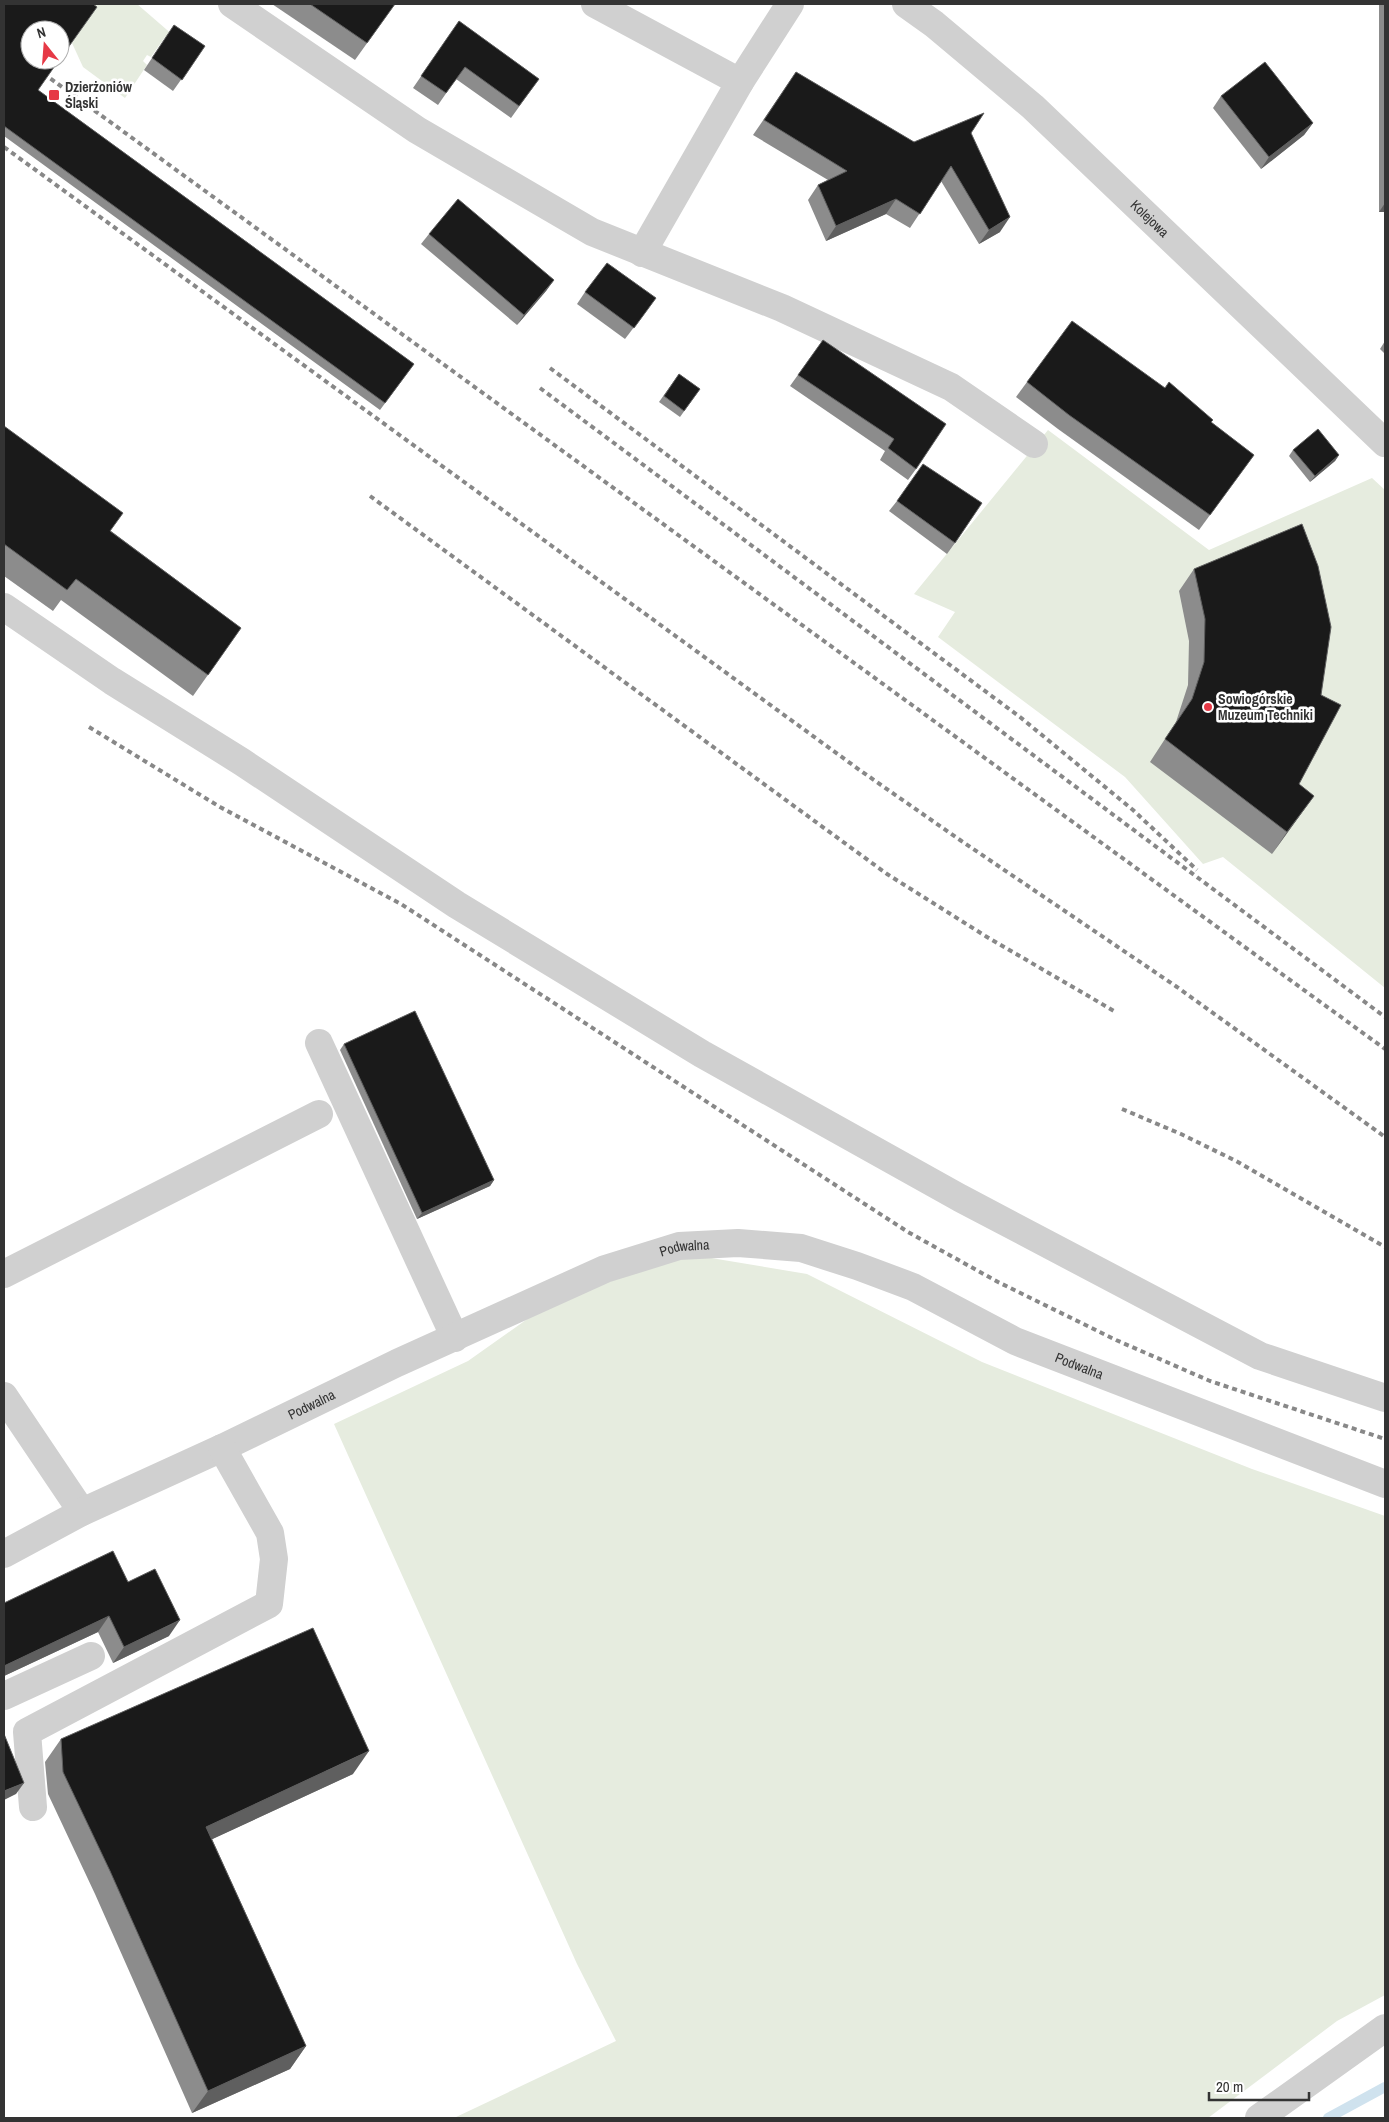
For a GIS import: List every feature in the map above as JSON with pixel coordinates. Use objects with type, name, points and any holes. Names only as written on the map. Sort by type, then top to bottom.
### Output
[{"type":"street","points":[[232,4],[417,130],[592,232],[782,308],[951,387],[1034,444]]},
{"type":"street","points":[[595,4],[740,82]]},
{"type":"street","points":[[642,253],[740,82],[790,4]]},
{"type":"street","name":"Kolejowa","points":[[906,4],[938,14],[1385,443]]},
{"type":"street","points":[[4,608],[112,681],[242,762],[457,906],[702,1054],[969,1203],[1260,1356],[1385,1398]]},
{"type":"street","points":[[319,1042],[455,1338]]},
{"type":"street","points":[[4,1274],[319,1114]]},
{"type":"street","name":"Podwalna","points":[[4,1554],[82,1512],[222,1448],[397,1363],[605,1270],[679,1246],[738,1243],[801,1248],[913,1287],[1015,1341],[1385,1484]]},
{"type":"street","points":[[4,1396],[82,1512]]},
{"type":"street","points":[[33,1807],[26,1732],[269,1604],[274,1558],[270,1533],[222,1448]]},
{"type":"street","points":[[4,1696],[92,1656]]},
{"type":"street","points":[[1259,2118],[1385,2028]]},
{"type":"shaded area","points":[[80,4],[137,4],[196,55],[165,37],[151,57],[147,55],[143,61],[147,65],[125,98],[83,67],[72,43],[92,14]]},
{"type":"shaded area","name":"Sowiogórskie Muzeum Techniki","points":[[1048,430],[1209,550],[1372,478],[1385,490],[1385,988],[1223,857],[1203,864],[1125,777],[938,637],[955,612],[914,594]]},
{"type":"shaded area","points":[[705,1257],[807,1274],[982,1362],[1252,1469],[1385,1516],[1385,1995],[1337,2021],[1208,2118],[454,2118],[616,2041],[577,1964],[334,1424],[468,1361],[571,1288],[657,1261]]},
{"type":"building","points":[[4,4],[93,4],[97,7],[70,45],[70,20],[20,20],[20,70],[52,70],[38,90],[414,364],[385,403],[4,126]]},
{"type":"building","points":[[310,4],[395,4],[367,43]]},
{"type":"building","points":[[459,21],[539,79],[519,106],[465,67],[446,93],[421,76]]},
{"type":"building","points":[[174,25],[205,46],[182,80],[152,58]]},
{"type":"building","points":[[1265,62],[1313,123],[1269,157],[1221,96]]},
{"type":"building","points":[[796,72],[914,142],[984,113],[971,133],[1010,217],[989,230],[951,166],[920,214],[896,199],[836,226],[818,185],[847,171],[764,120]]},
{"type":"building","points":[[458,199],[554,280],[524,315],[429,234]]},
{"type":"building","points":[[607,263],[656,298],[634,328],[585,292]]},
{"type":"building","points":[[1072,321],[1165,388],[1169,382],[1213,420],[1211,422],[1254,455],[1210,515],[1069,415],[1027,382]]},
{"type":"building","points":[[823,340],[946,424],[916,469],[888,448],[894,439],[798,375]]},
{"type":"building","points":[[679,374],[700,389],[684,411],[664,396]]},
{"type":"building","points":[[4,426],[123,513],[110,531],[241,628],[208,675],[76,579],[67,590],[4,544]]},
{"type":"building","points":[[1318,429],[1339,455],[1315,476],[1293,450]]},
{"type":"building","points":[[923,464],[982,503],[955,543],[897,501]]},
{"type":"building","points":[[1302,524],[1318,566],[1331,627],[1321,695],[1341,705],[1299,784],[1314,796],[1287,832],[1165,739],[1192,699],[1204,662],[1205,619],[1194,569]]},
{"type":"building","points":[[415,1011],[494,1180],[422,1213],[344,1044]]},
{"type":"building","points":[[113,1551],[128,1582],[155,1569],[180,1620],[124,1647],[109,1616],[4,1666],[4,1603]]},
{"type":"building","points":[[313,1628],[369,1751],[206,1827],[306,2046],[208,2091],[110,1871],[63,1772],[61,1739]]},
{"type":"building","points":[[4,1734],[24,1783],[4,1791]]},
{"type":"waterway","points":[[1328,2118],[1385,2087]]},
{"type":"railway","points":[[39,70],[1385,1049]]},
{"type":"railway","points":[[4,147],[861,771],[1177,987],[1385,1137]]},
{"type":"railway","points":[[550,368],[1020,717],[1133,810],[1197,870]]},
{"type":"railway","points":[[540,388],[1385,1017]]},
{"type":"railway","points":[[370,496],[887,874],[987,937],[1114,1011]]},
{"type":"railway","points":[[89,727],[220,807],[401,904],[908,1232],[998,1282],[1116,1340],[1210,1381],[1385,1439]]},
{"type":"railway","points":[[1122,1109],[1181,1134],[1236,1161],[1385,1247]]},
{"type":"place","name":"Dzierżoniów Śląski","points":[[54,95]]},
{"type":"place","name":"Sowiogórskie Muzeum Techniki","points":[[1208,707]]}]
